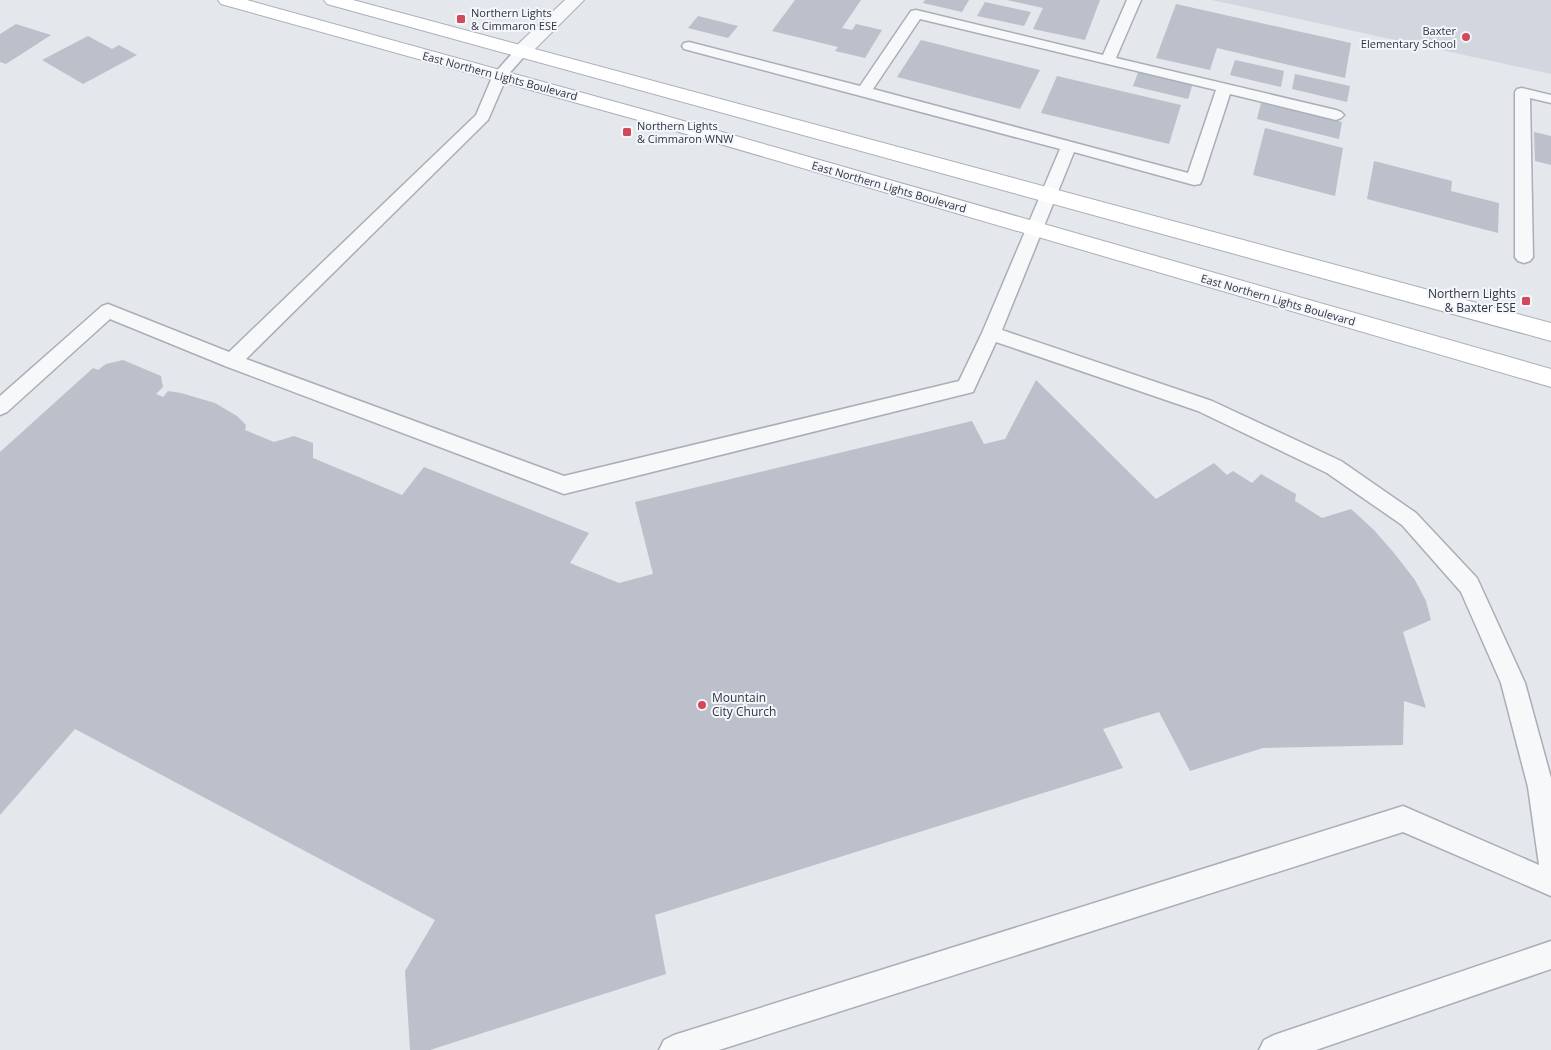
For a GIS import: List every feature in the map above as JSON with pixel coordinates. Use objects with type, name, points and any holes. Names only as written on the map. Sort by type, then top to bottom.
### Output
[{"type":"main road","name":"East Northern Lights Boulevard","points":[[227,0],[500,75],[1551,378]]},
{"type":"main road","points":[[333,0],[1551,332]]},
{"type":"street","points":[[522,52],[575,0]]},
{"type":"lane","points":[[1108,60],[1134,0]]},
{"type":"lane","points":[[864,91],[916,14],[1336,115]]},
{"type":"lane","points":[[688,46],[864,91],[1194,180],[1224,88]]},
{"type":"lane","points":[[232,361],[483,117],[500,75],[522,52]]},
{"type":"lane","points":[[1524,257],[1522,92],[1551,99]]},
{"type":"lane","points":[[0,407],[108,311],[232,361],[564,485],[966,387],[992,333],[1069,146]]},
{"type":"lane","points":[[992,333],[1205,406],[1334,467],[1409,519],[1469,585],[1513,683],[1541,787],[1551,861]]},
{"type":"lane","points":[[674,1050],[1402,819],[1551,883]]},
{"type":"lane","points":[[1274,1050],[1551,955]]},
{"type":"shaded area","name":"Baxter Elementary School","points":[[1212,0],[1551,0],[1551,74]]},
{"type":"building","points":[[795,0],[861,0],[842,28],[852,30],[856,24],[882,30],[865,58],[835,51],[838,47],[772,31]]},
{"type":"building","points":[[925,0],[969,0],[962,12],[923,3]]},
{"type":"building","points":[[1007,0],[1100,0],[1085,40],[1033,29],[1043,8]]},
{"type":"building","points":[[985,2],[1031,12],[1024,26],[977,16]]},
{"type":"building","points":[[1176,4],[1351,43],[1345,78],[1217,48],[1210,70],[1156,58]]},
{"type":"building","points":[[698,16],[738,26],[728,38],[688,28]]},
{"type":"building","points":[[16,24],[51,35],[6,64],[0,62],[0,34]]},
{"type":"building","points":[[88,36],[112,49],[119,45],[137,55],[83,84],[42,60]]},
{"type":"building","points":[[921,40],[1040,70],[1020,109],[897,77]]},
{"type":"building","points":[[1235,60],[1284,71],[1281,87],[1230,75]]},
{"type":"building","points":[[1139,70],[1193,83],[1188,99],[1133,86]]},
{"type":"building","points":[[1295,74],[1350,86],[1347,102],[1292,89]]},
{"type":"building","points":[[1057,76],[1181,105],[1169,144],[1041,113]]},
{"type":"building","points":[[1261,103],[1342,122],[1339,139],[1257,119]]},
{"type":"building","points":[[1265,128],[1343,148],[1335,196],[1253,175]]},
{"type":"building","points":[[1534,132],[1551,136],[1551,165],[1535,161]]},
{"type":"building","points":[[1374,161],[1452,181],[1451,191],[1499,203],[1498,233],[1367,199]]},
{"type":"building","name":"Mountain City Church","points":[[123,360],[161,376],[163,387],[156,394],[163,397],[168,391],[215,403],[237,416],[246,425],[245,430],[274,442],[294,436],[313,443],[313,458],[402,495],[424,467],[589,533],[570,563],[619,583],[653,574],[635,502],[972,421],[984,444],[1005,439],[1036,380],[1156,499],[1214,463],[1227,475],[1233,471],[1252,483],[1261,474],[1296,494],[1295,501],[1322,518],[1351,509],[1374,530],[1394,553],[1415,580],[1426,601],[1431,620],[1403,632],[1426,708],[1404,701],[1403,745],[1263,748],[1190,771],[1159,712],[1103,729],[1123,768],[655,915],[666,974],[430,1050],[410,1050],[405,971],[435,920],[75,729],[0,815],[0,452],[93,368],[98,370],[106,364]]},
{"type":"place","name":"Northern Lights & Cimmaron ESE","points":[[461,19]]},
{"type":"place","name":"Baxter Elementary School","points":[[1466,37]]},
{"type":"place","name":"Northern Lights & Cimmaron WNW","points":[[627,132]]},
{"type":"place","name":"Northern Lights & Baxter ESE","points":[[1526,301]]},
{"type":"place","name":"Mountain City Church","points":[[702,705]]}]
